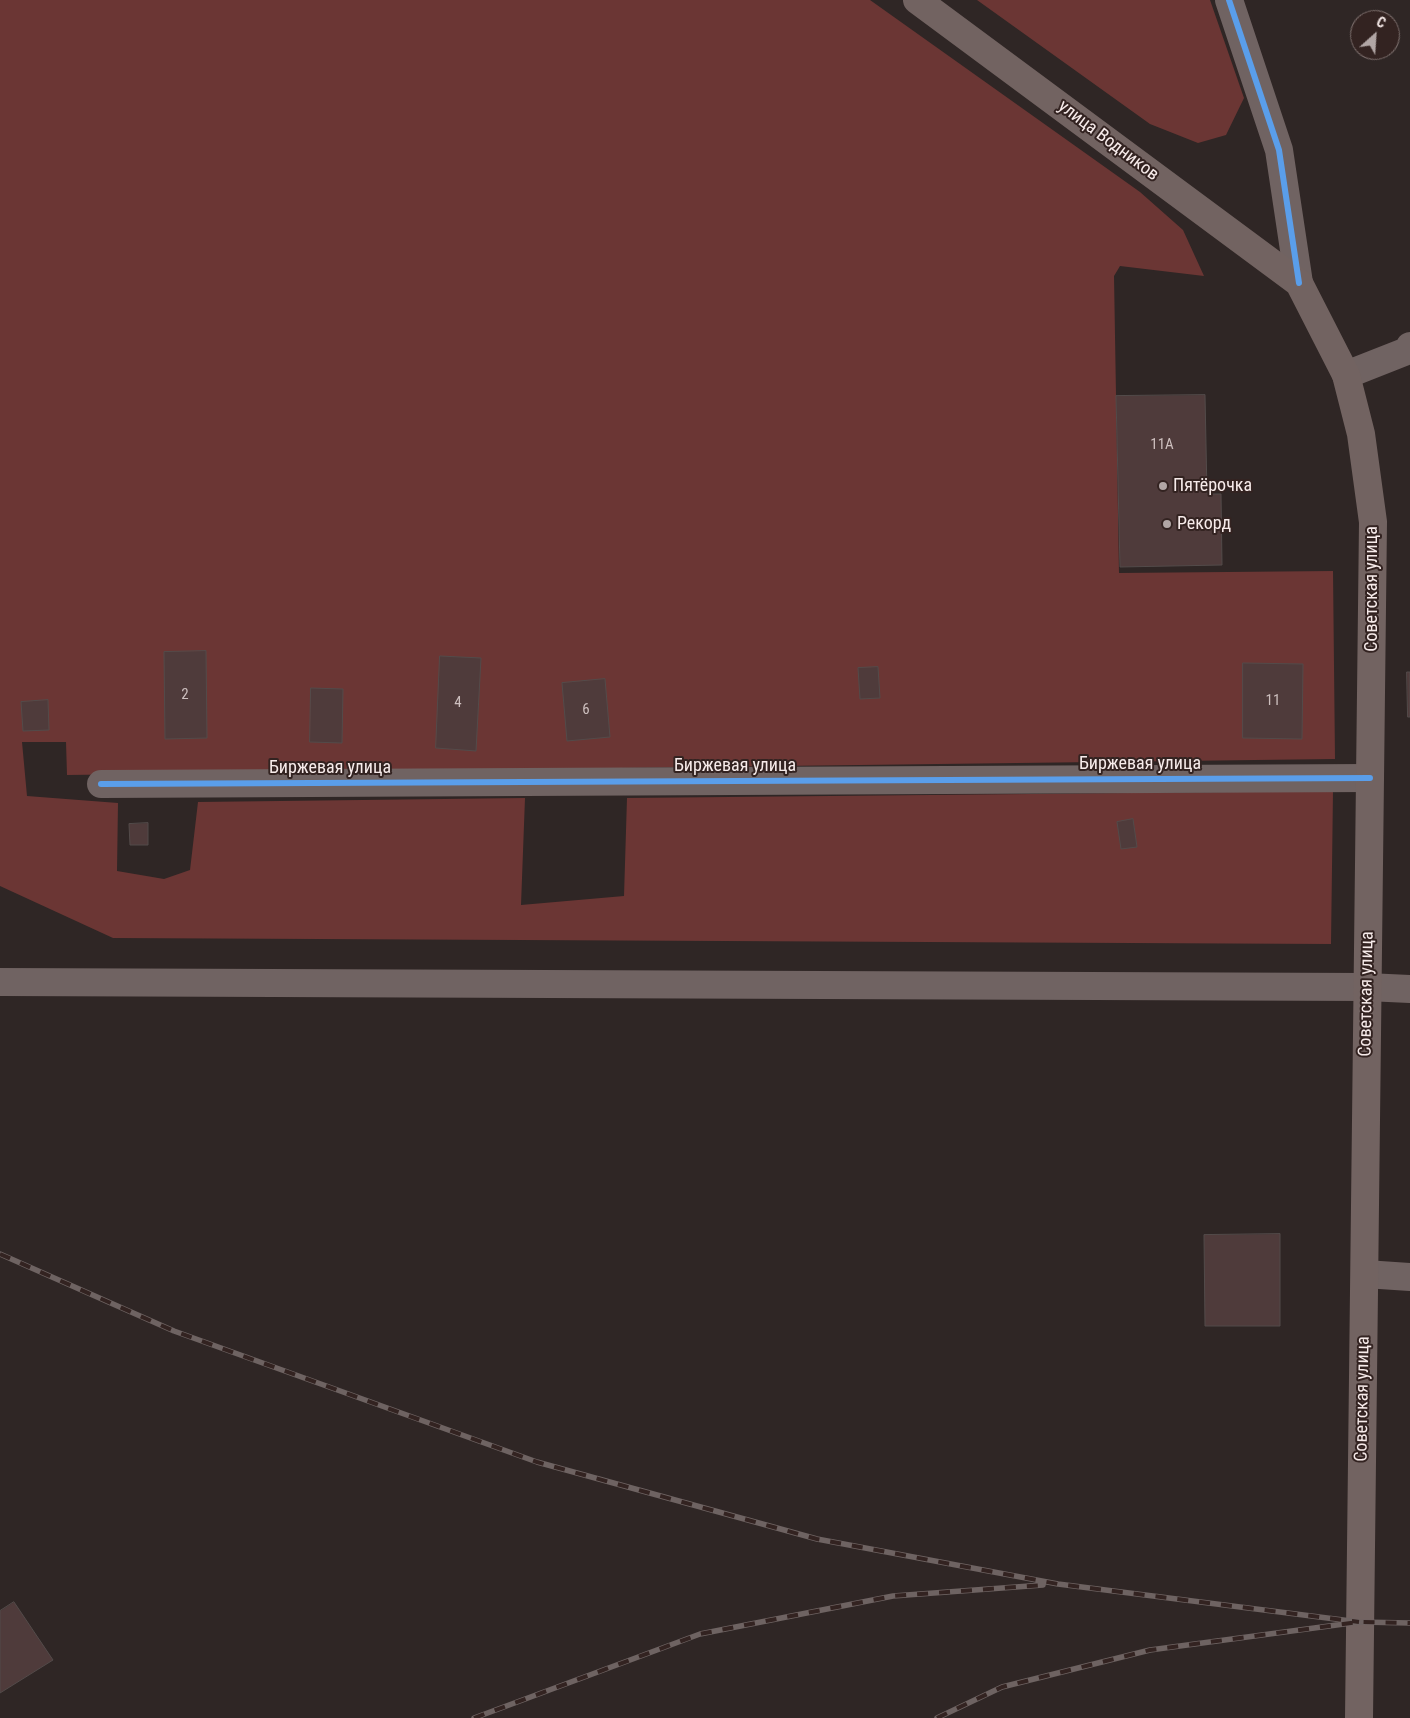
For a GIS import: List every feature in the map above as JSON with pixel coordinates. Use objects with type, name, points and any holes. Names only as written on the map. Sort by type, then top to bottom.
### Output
[{"type":"main road","name":"улица Водников","points":[[917,0],[1299,283]]},
{"type":"main road","name":"Советская улица","points":[[1299,283],[1346,375],[1361,434],[1374,522],[1359,1718]]},
{"type":"street","points":[[1229,0],[1279,150],[1299,283]]},
{"type":"street","points":[[1346,375],[1407,351],[1410,346]]},
{"type":"street","name":"Биржевая улица","points":[[101,784],[1370,778]]},
{"type":"street","points":[[0,982],[1367,987],[1410,989]]},
{"type":"street","points":[[1365,1274],[1410,1277]]},
{"type":"shaded area","points":[[0,0],[870,0],[1140,192],[1183,230],[1204,276],[1120,266],[1114,276],[1119,573],[1333,571],[1335,759],[67,775],[66,742],[22,742],[27,796],[118,803],[117,871],[164,879],[190,870],[198,802],[525,798],[521,905],[624,896],[627,798],[1333,791],[1331,944],[113,938],[0,886]]},
{"type":"shaded area","points":[[977,0],[1210,0],[1244,98],[1226,135],[1198,143],[1150,124]]},
{"type":"building","points":[[1205,395],[1207,494],[1221,494],[1222,565],[1120,567],[1116,396]]},
{"type":"building","points":[[206,651],[207,738],[165,739],[164,652]]},
{"type":"building","points":[[440,656],[481,658],[476,751],[436,748]]},
{"type":"building","points":[[1243,663],[1303,664],[1302,739],[1243,738]]},
{"type":"building","points":[[878,667],[880,698],[860,699],[858,668]]},
{"type":"building","points":[[1407,672],[1410,672],[1410,717],[1408,717]]},
{"type":"building","points":[[605,679],[610,737],[567,741],[562,683]]},
{"type":"building","points":[[311,688],[343,689],[342,743],[310,742]]},
{"type":"building","points":[[48,700],[49,730],[23,731],[21,702]]},
{"type":"building","points":[[1133,819],[1137,847],[1121,849],[1117,822]]},
{"type":"building","points":[[148,823],[148,845],[130,845],[129,824]]},
{"type":"building","points":[[1280,1234],[1280,1326],[1205,1326],[1204,1235]]},
{"type":"building","points":[[14,1602],[53,1660],[0,1693],[0,1611]]},
{"type":"railway","points":[[0,1254],[174,1331],[537,1462],[817,1539],[1058,1584],[1359,1622]]},
{"type":"railway","points":[[474,1718],[700,1634],[893,1596],[1043,1585]]},
{"type":"railway","points":[[937,1718],[1002,1687],[1150,1650],[1359,1622],[1410,1623]]},
{"type":"cycle path","points":[[1229,0],[1279,150],[1299,283]]},
{"type":"cycle path","points":[[101,784],[1370,778]]},
{"type":"place","name":"Пятёрочка","points":[[1163,486]]},
{"type":"place","name":"Рекорд","points":[[1167,524]]}]
